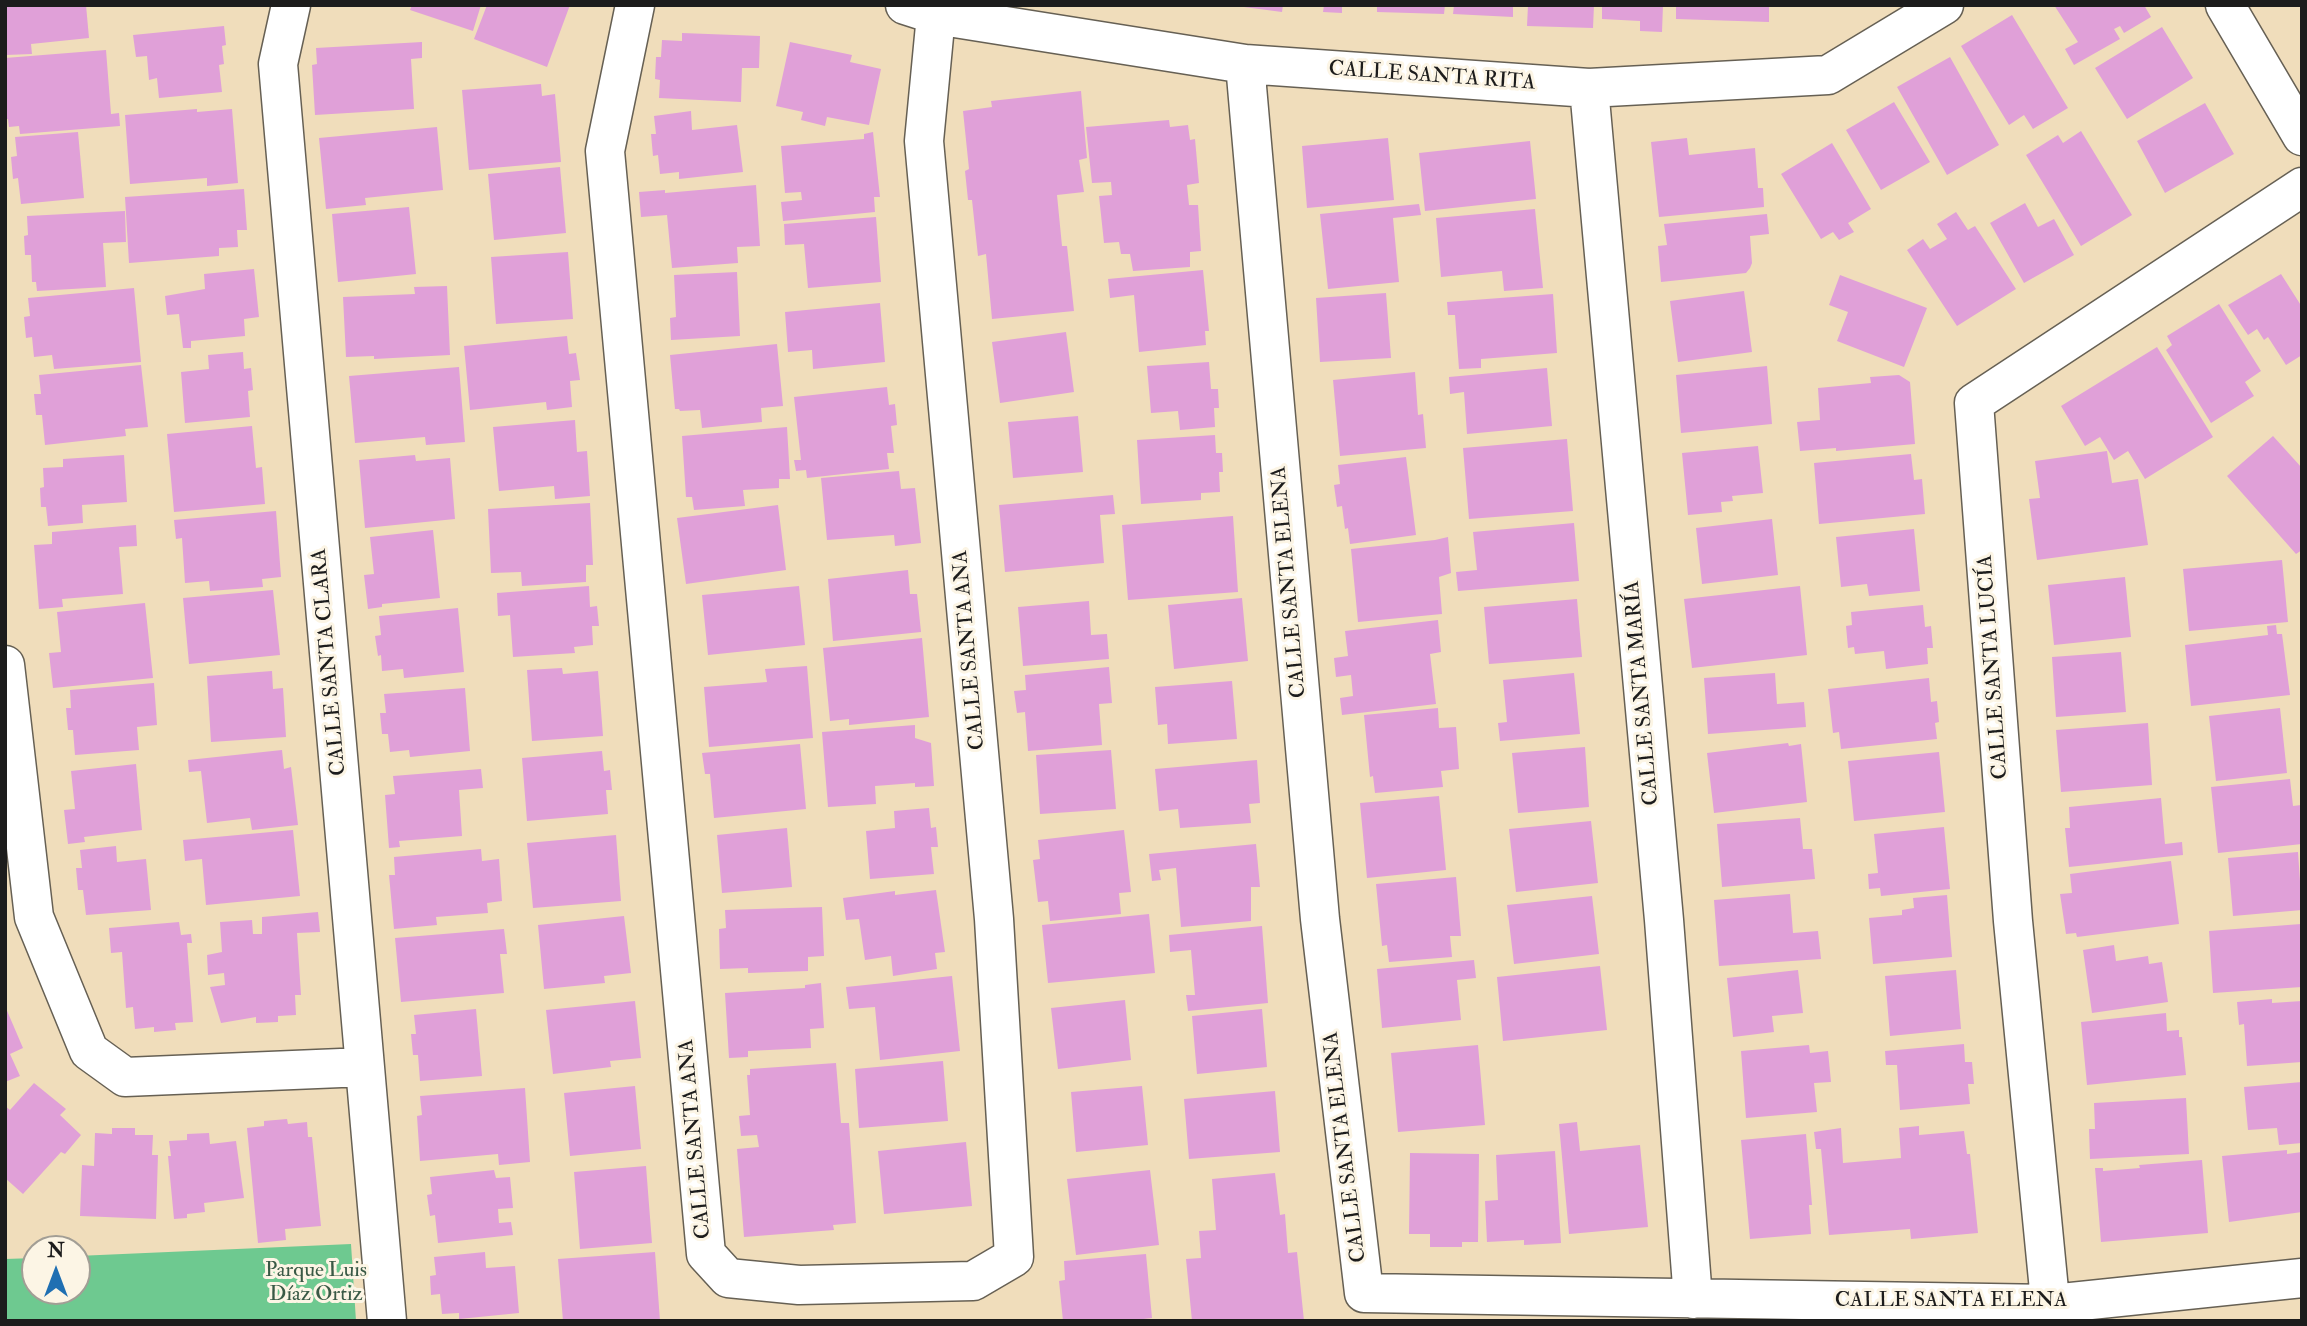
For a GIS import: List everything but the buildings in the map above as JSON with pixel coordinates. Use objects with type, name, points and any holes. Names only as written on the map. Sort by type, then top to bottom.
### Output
[{"type":"street","name":"CALLE SANTA CLARA","points":[[291,5],[278,64],[387,1321]]},
{"type":"street","name":"CALLE SANTA ANA","points":[[635,5],[605,151],[706,1254],[728,1278],[799,1285],[973,1281],[1014,1257],[994,919],[924,141],[921,10]]},
{"type":"street","name":"CALLE SANTA RITA","points":[[921,10],[1245,64],[1590,88],[1828,75],[1944,5]]},
{"type":"street","points":[[2225,5],[2302,136]]},
{"type":"street","name":"CALLE SANTA ELENA","points":[[1245,64],[1320,919],[1364,1293],[1693,1299],[2052,1313],[2302,1278]]},
{"type":"street","name":"CALLE SANTA MARÍA","points":[[1590,88],[1664,920],[1693,1299]]},
{"type":"street","name":"CALLE SANTA LUCÍA","points":[[2052,1313],[2013,921],[1975,402],[2302,187]]},
{"type":"street","points":[[5,665],[8,717],[34,917],[89,1051],[125,1077],[365,1067]]},
{"type":"green space","name":"Parque Luis Díaz Ortiz","points":[[351,1244],[356,1321],[5,1321],[5,1259],[21,1258],[21,1305],[91,1305],[91,1255]]}]
